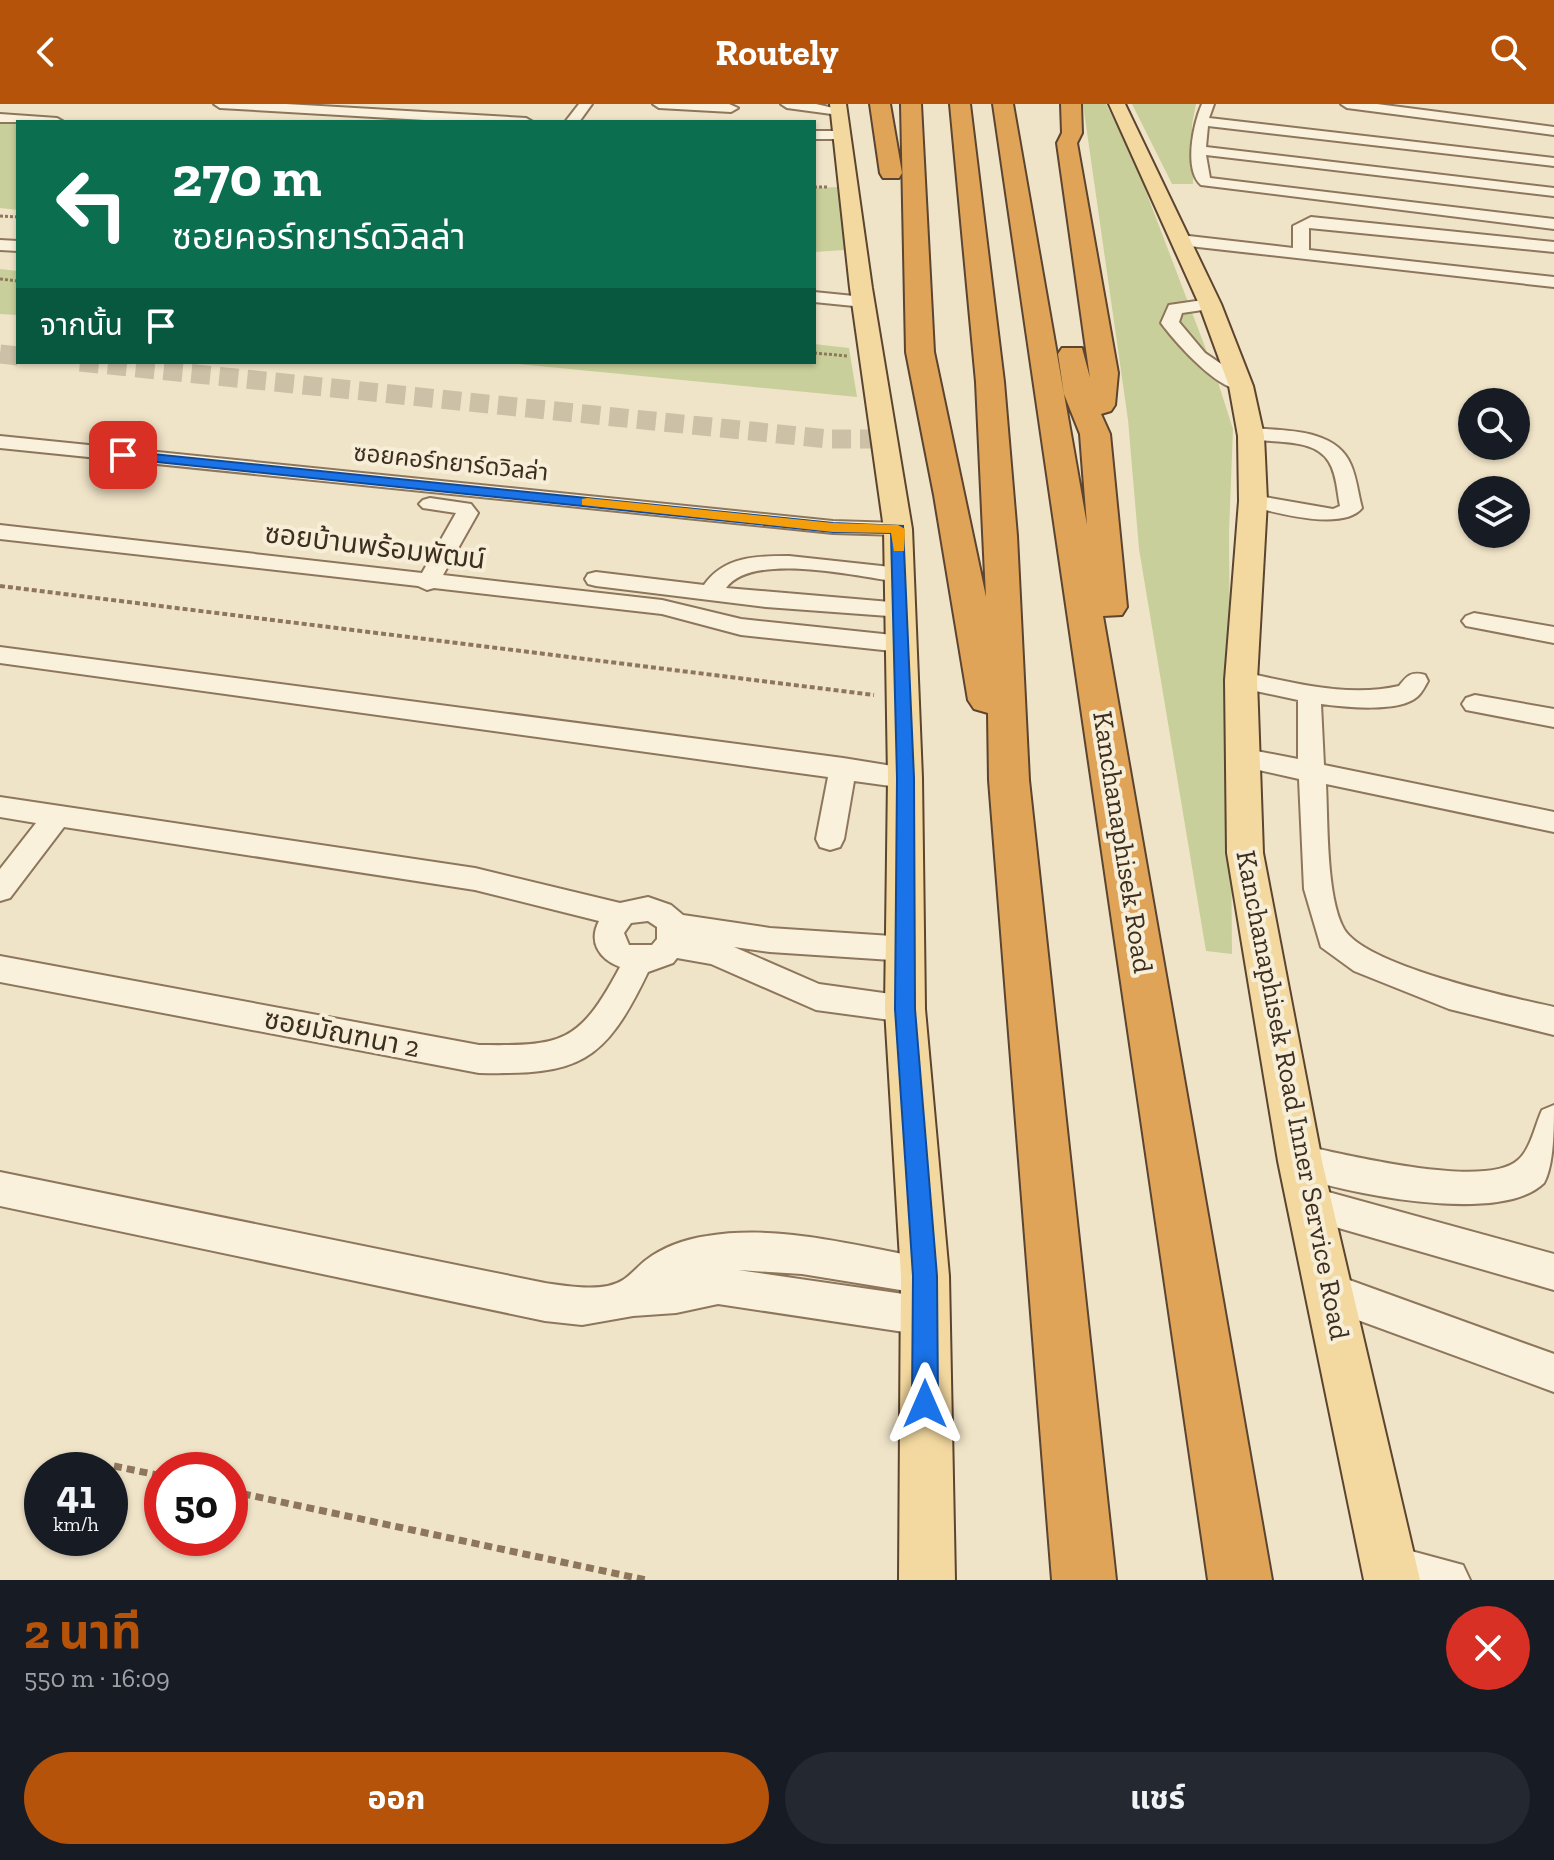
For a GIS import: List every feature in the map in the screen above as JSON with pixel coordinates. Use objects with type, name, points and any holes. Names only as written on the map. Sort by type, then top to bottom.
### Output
[{"type":"highway","points":[[880,104],[890,169],[914,230]]},
{"type":"highway","points":[[911,104],[920,352],[950,495],[981,670],[1009,780]]},
{"type":"highway","points":[[925,104],[935,134]]},
{"type":"highway","points":[[960,104],[990,382],[1001,536],[1009,780],[1084,1580]]},
{"type":"highway","name":"Kanchanaphisek Road","points":[[1003,104],[1240,1580]]},
{"type":"highway","points":[[1022,104],[1029,134]]},
{"type":"highway","points":[[1051,104],[1057,131],[1067,143],[1104,373],[1103,401],[1095,434]]},
{"type":"highway","points":[[1067,143],[1072,133],[1071,104]]},
{"type":"highway","points":[[946,164],[951,187],[971,214]]},
{"type":"highway","points":[[1039,179],[1049,236]]},
{"type":"highway","points":[[1068,326],[1078,394],[1095,434],[1110,605],[1107,740]]},
{"type":"main road","name":"Kanchanaphisek Road Inner Service Road","points":[[1117,104],[1210,304],[1241,386],[1251,434],[1253,501],[1241,680],[1245,853],[1300,1161],[1390,1573]]},
{"type":"main road","points":[[833,121],[898,529],[905,778],[905,1009],[925,1276],[927,1580]]},
{"type":"street","points":[[220,104],[393,109],[506,120]]},
{"type":"street","points":[[218,120],[238,104]]},
{"type":"street","points":[[574,120],[586,104]]},
{"type":"street","points":[[659,104],[731,108]]},
{"type":"street","points":[[787,104],[833,121]]},
{"type":"street","points":[[1208,104],[1200,121],[1198,150],[1202,179],[1215,184],[1488,200],[1554,192]]},
{"type":"street","points":[[1347,104],[1478,137],[1554,162]]},
{"type":"street","points":[[1477,104],[1478,137],[1488,200]]},
{"type":"street","points":[[0,118],[28,120]]},
{"type":"street","points":[[1200,121],[1478,137],[1554,131]]},
{"type":"street","points":[[1198,150],[1488,200],[1554,224]]},
{"type":"street","points":[[1301,253],[1301,226],[1311,222],[1554,247]]},
{"type":"street","points":[[1180,240],[1554,282]]},
{"type":"street","points":[[816,297],[864,302]]},
{"type":"street","points":[[1251,434],[1312,443],[1334,453],[1340,462],[1351,508],[1345,513],[1333,515],[1253,501]]},
{"type":"street","name":"ซอยคอร์ทยาร์ดวิลล่า","points":[[0,442],[833,527],[898,529]]},
{"type":"street","points":[[0,458],[464,508],[467,513],[461,526],[427,583]]},
{"type":"street","name":"ซอยบ้านพร้อมพัฒน์","points":[[0,532],[427,583],[662,607],[741,627],[787,646],[902,639]]},
{"type":"street","points":[[711,593],[720,577],[733,569],[766,562],[900,575]]},
{"type":"street","points":[[596,579],[711,593],[902,639]]},
{"type":"street","points":[[1474,621],[1554,635]]},
{"type":"street","points":[[0,655],[905,778]]},
{"type":"street","points":[[1241,680],[1342,699],[1372,700],[1407,693],[1416,681]]},
{"type":"street","points":[[1308,704],[1318,889],[1320,907],[1332,938],[1365,962],[1460,1000],[1554,1021]]},
{"type":"street","points":[[1475,704],[1554,718]]},
{"type":"street","points":[[1241,757],[1554,822]]},
{"type":"street","points":[[830,839],[843,768]]},
{"type":"street","points":[[0,807],[475,879],[621,915],[650,909],[659,912],[671,934],[816,997],[905,1009]]},
{"type":"street","points":[[0,890],[57,816]]},
{"type":"street","points":[[621,915],[610,929],[611,946],[627,959],[638,961],[659,955],[671,934]]},
{"type":"street","points":[[671,934],[700,931],[770,940],[907,949]]},
{"type":"street","name":"ซอยมัณฑนา 2","points":[[0,969],[479,1059],[547,1059],[585,1043],[617,1005],[638,961]]},
{"type":"street","points":[[1300,1161],[1444,1188],[1493,1190],[1513,1184],[1531,1172],[1554,1121]]},
{"type":"street","points":[[0,1189],[545,1302],[582,1306],[633,1297],[676,1294],[718,1285],[924,1316]]},
{"type":"street","points":[[1310,1204],[1554,1272]]},
{"type":"street","points":[[633,1297],[660,1270],[707,1254],[746,1252],[925,1276]]},
{"type":"street","points":[[1330,1292],[1554,1373]]},
{"type":"street","points":[[1390,1573],[1448,1580]]},
{"type":"path","points":[[816,353],[873,358]]},
{"type":"path","points":[[0,586],[903,699]]},
{"type":"path","points":[[248,1495],[646,1580]]},
{"type":"green space","points":[[1083,104],[1106,104],[1134,160],[1215,373],[1233,429],[1229,533],[1232,954],[1206,951],[1139,549],[1128,420]]},
{"type":"green space","points":[[1132,104],[1196,104],[1192,124],[1193,184],[1172,184]]},
{"type":"green space","points":[[0,122],[16,123],[16,210],[0,208]]},
{"type":"green space","points":[[838,187],[845,250],[816,252],[816,188]]},
{"type":"green space","points":[[0,269],[16,271],[16,315],[0,314]]},
{"type":"green space","points":[[816,344],[849,348],[857,397],[518,364],[816,364]]},
{"type":"tunnel","points":[[0,354],[16,356]]},
{"type":"tunnel","points":[[99,364],[828,439],[886,439]]},
{"type":"slow traffic","points":[[587,502],[833,527],[898,529],[899,548]]},
{"type":"route","points":[[123,455],[833,527],[898,529],[905,778],[905,1009],[925,1276],[925,1404]]}]
